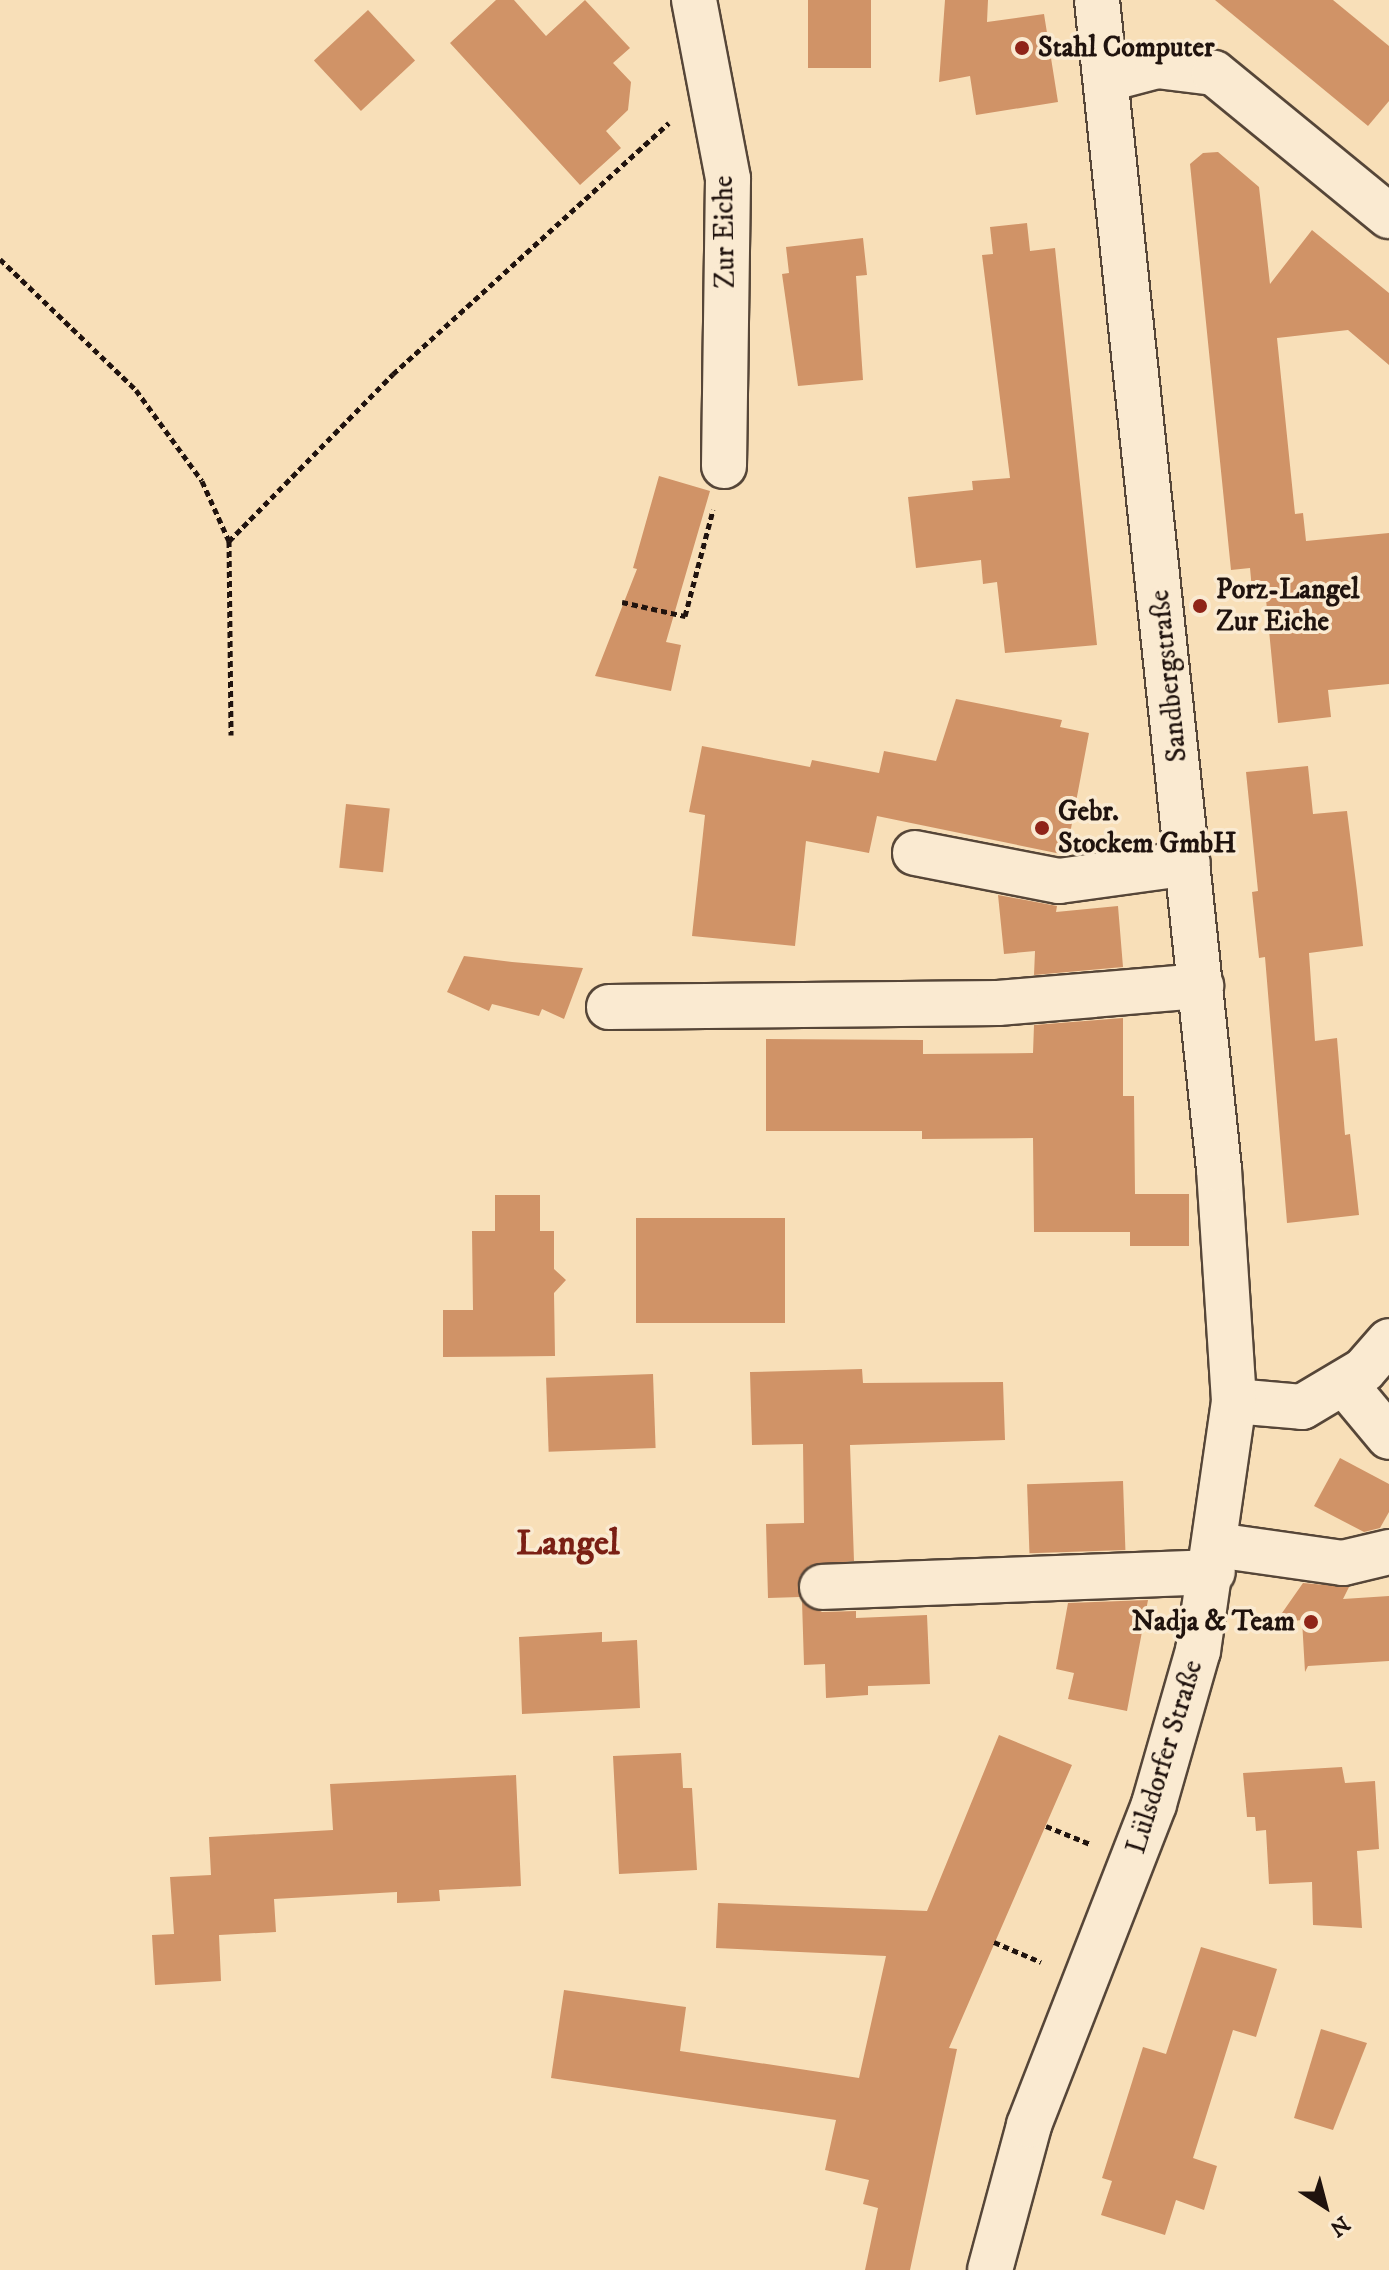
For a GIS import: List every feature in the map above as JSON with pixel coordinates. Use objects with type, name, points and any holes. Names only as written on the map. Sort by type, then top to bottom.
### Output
[{"type":"street","name":"Zur Eiche","points":[[694,0],[702,61],[728,179],[724,466]]},
{"type":"street","name":"Sandbergstraße","points":[[1097,0],[1108,79],[1201,986],[1234,1401]]},
{"type":"street","points":[[1108,79],[1157,66],[1214,73],[1389,216]]},
{"type":"street","points":[[915,853],[1059,881],[1188,863]]},
{"type":"street","points":[[609,1007],[998,1003],[1201,986]]},
{"type":"street","points":[[1234,1401],[1302,1407],[1364,1370],[1389,1341]]},
{"type":"street","points":[[1344,1383],[1389,1437]]},
{"type":"street","name":"Lülsdorfer Straße","points":[[990,2270],[1029,2125],[1154,1804],[1198,1651],[1215,1559],[1234,1401]]},
{"type":"street","points":[[822,1587],[1215,1559],[1343,1563],[1389,1552]]},
{"type":"path","points":[[229,541],[393,374],[668,124],[702,61]]},
{"type":"path","points":[[0,259],[136,390],[202,481],[229,541],[231,735]]},
{"type":"path","points":[[622,602],[685,616],[724,466]]},
{"type":"building","points":[[496,0],[514,0],[546,36],[585,0],[630,48],[613,63],[631,82],[628,110],[606,131],[621,148],[580,185],[450,43]]},
{"type":"building","points":[[808,0],[871,0],[871,68],[808,68]]},
{"type":"building","points":[[945,0],[988,0],[987,22],[1044,14],[1058,102],[976,115],[970,76],[939,82]]},
{"type":"building","points":[[1215,0],[1333,0],[1389,46],[1389,101],[1368,126]]},
{"type":"building","points":[[368,10],[415,60],[361,111],[314,60]]},
{"type":"building","points":[[1218,152],[1259,187],[1270,284],[1312,230],[1389,293],[1389,365],[1348,330],[1277,338],[1295,514],[1303,513],[1306,541],[1389,533],[1389,684],[1328,690],[1331,717],[1278,723],[1265,589],[1252,590],[1250,568],[1231,570],[1190,164],[1203,153]]},
{"type":"building","points":[[1027,223],[1030,251],[1055,248],[1097,645],[1005,653],[997,582],[983,584],[981,560],[916,568],[908,497],[973,490],[972,481],[1010,478],[982,255],[993,254],[990,227]]},
{"type":"building","points":[[863,238],[867,275],[856,276],[863,380],[798,386],[782,274],[789,273],[786,247]]},
{"type":"building","points":[[659,476],[710,491],[666,642],[681,645],[671,691],[595,676],[637,569],[633,568]]},
{"type":"building","points":[[956,699],[1062,720],[1060,727],[1089,733],[1066,855],[877,816],[869,853],[806,841],[795,946],[692,936],[705,815],[689,812],[702,746],[810,767],[812,760],[879,773],[884,751],[936,761]]},
{"type":"building","points":[[1308,766],[1313,814],[1347,811],[1357,891],[1363,946],[1309,953],[1315,1041],[1337,1038],[1345,1135],[1350,1134],[1359,1215],[1287,1223],[1265,957],[1259,958],[1252,892],[1258,891],[1246,772]]},
{"type":"building","points":[[346,804],[390,809],[383,872],[339,868]]},
{"type":"building","points":[[998,895],[1057,906],[1056,912],[1118,906],[1123,967],[1034,975],[1035,951],[1004,954]]},
{"type":"building","points":[[464,956],[583,968],[564,1019],[542,1009],[539,1016],[492,1004],[489,1011],[447,992]]},
{"type":"building","points":[[1123,1018],[1123,1096],[1134,1096],[1135,1194],[1189,1194],[1189,1246],[1130,1246],[1130,1232],[1034,1232],[1033,1138],[922,1139],[922,1131],[766,1131],[766,1039],[923,1040],[923,1054],[1033,1053],[1034,1025]]},
{"type":"building","points":[[495,1195],[540,1195],[540,1231],[554,1231],[554,1269],[566,1280],[554,1293],[555,1356],[443,1357],[443,1310],[473,1310],[472,1231],[495,1231]]},
{"type":"building","points":[[636,1218],[785,1218],[785,1323],[636,1323]]},
{"type":"building","points":[[862,1369],[863,1383],[1003,1382],[1005,1440],[850,1445],[854,1561],[809,1566],[800,1576],[800,1597],[768,1598],[766,1524],[804,1523],[803,1444],[752,1445],[750,1372]]},
{"type":"building","points":[[653,1374],[656,1448],[549,1452],[546,1378]]},
{"type":"building","points":[[1340,1458],[1389,1484],[1389,1512],[1380,1528],[1364,1532],[1314,1506]]},
{"type":"building","points":[[1123,1481],[1125,1550],[1029,1553],[1027,1484]]},
{"type":"building","points":[[1303,1583],[1349,1587],[1343,1599],[1389,1596],[1389,1661],[1308,1666],[1305,1672],[1302,1620],[1275,1623]]},
{"type":"building","points":[[1148,1600],[1127,1711],[1068,1699],[1074,1673],[1056,1669],[1068,1603]]},
{"type":"building","points":[[802,1601],[822,1612],[856,1611],[856,1618],[927,1615],[930,1684],[868,1686],[868,1695],[826,1698],[825,1664],[804,1665]]},
{"type":"building","points":[[602,1632],[602,1642],[637,1640],[640,1708],[522,1714],[519,1637]]},
{"type":"building","points":[[999,1735],[1072,1765],[949,2048],[957,2049],[910,2270],[865,2270],[878,2208],[863,2204],[869,2180],[825,2170],[836,2120],[551,2078],[564,1990],[686,2007],[680,2051],[859,2078],[886,1956],[716,1948],[718,1903],[927,1911]]},
{"type":"building","points":[[681,1753],[683,1788],[692,1788],[697,1870],[619,1874],[613,1756]]},
{"type":"building","points":[[1342,1767],[1345,1783],[1375,1781],[1379,1849],[1357,1851],[1362,1928],[1313,1925],[1312,1882],[1269,1884],[1266,1830],[1256,1831],[1255,1817],[1247,1817],[1243,1773]]},
{"type":"building","points":[[516,1775],[521,1886],[439,1890],[440,1901],[397,1903],[397,1892],[274,1899],[276,1932],[219,1935],[221,1981],[155,1985],[152,1935],[174,1934],[170,1877],[211,1875],[209,1837],[333,1830],[330,1784]]},
{"type":"building","points":[[1201,1947],[1277,1969],[1256,2037],[1233,2030],[1193,2158],[1217,2166],[1204,2210],[1176,2200],[1165,2235],[1101,2215],[1112,2181],[1102,2178],[1143,2047],[1166,2054]]},
{"type":"building","points":[[1321,2029],[1367,2043],[1333,2130],[1294,2118]]},
{"type":"place","name":"Stahl Computer","points":[[1022,48]]},
{"type":"place","name":"Porz-Langel Zur Eiche","points":[[1200,606]]},
{"type":"place","name":"Gebr. Stockem GmbH","points":[[1042,828]]},
{"type":"place","name":"Nadja & Team","points":[[1311,1622]]},
{"type":"district","name":"Langel","points":[[568,1544]]}]
